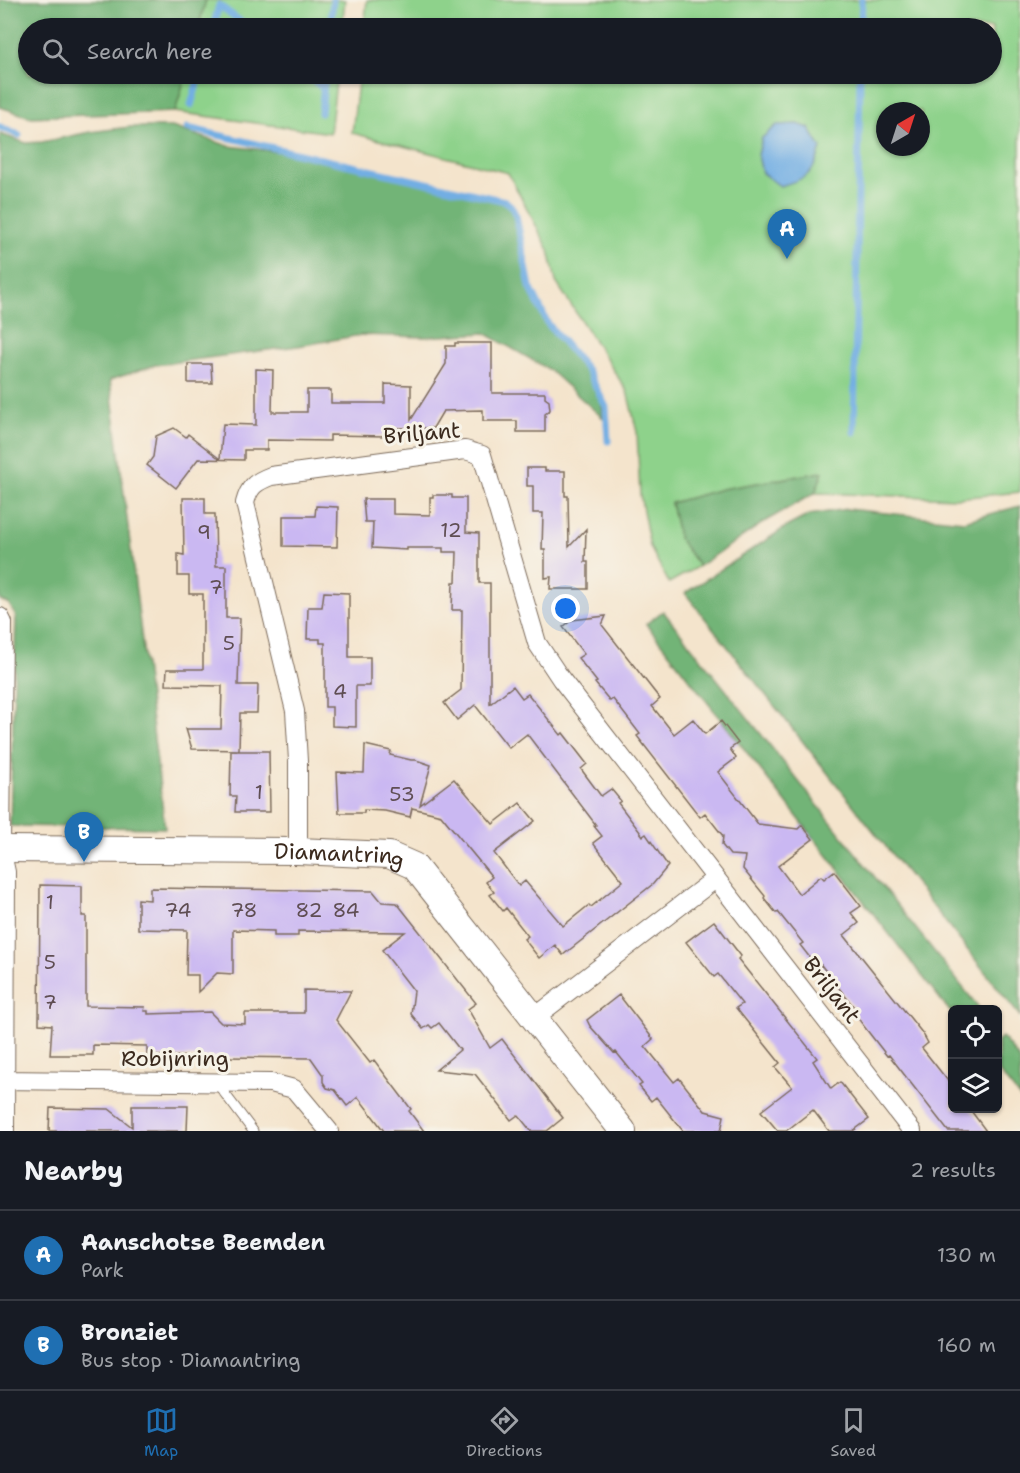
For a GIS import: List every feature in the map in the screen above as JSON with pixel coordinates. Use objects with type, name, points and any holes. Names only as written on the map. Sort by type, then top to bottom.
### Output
[{"type":"street","name":"Briljant","points":[[298,850],[296,711],[244,503],[248,491],[256,482],[271,476],[465,450],[482,455],[537,643],[568,688],[912,1131]]},
{"type":"street","points":[[0,617],[3,623],[0,849],[6,872],[2,1080],[5,1131]]},
{"type":"street","name":"Diamantring","points":[[0,849],[298,850],[389,855],[414,866],[623,1131]]},
{"type":"street","points":[[534,1018],[715,879]]},
{"type":"street","name":"Robijnring","points":[[2,1080],[271,1083],[294,1089],[328,1131]]},
{"type":"lane","points":[[216,1082],[253,1131]]},
{"type":"green space","points":[[0,0],[206,0],[201,18],[18,18],[18,84],[183,84],[175,112],[30,117],[0,107]]},
{"type":"green space","points":[[206,0],[345,0],[343,18],[201,18]]},
{"type":"green space","points":[[367,0],[1020,0],[1020,492],[957,498],[815,493],[822,472],[722,489],[671,503],[679,539],[699,566],[669,583],[650,547],[640,495],[637,432],[627,391],[556,282],[549,250],[508,173],[352,133],[358,84],[1002,84],[1002,18],[365,18]]},
{"type":"green space","points":[[183,84],[336,84],[330,133],[175,112]]},
{"type":"green space","points":[[130,127],[172,127],[229,146],[309,155],[504,201],[509,205],[514,216],[520,248],[534,292],[550,323],[588,369],[601,397],[603,418],[548,369],[485,333],[425,337],[361,335],[298,346],[155,365],[110,380],[165,828],[10,826],[16,617],[9,604],[0,600],[0,134],[26,143]]},
{"type":"green space","points":[[823,472],[815,493],[769,519],[699,566],[679,539],[671,503],[722,489]]},
{"type":"green space","points":[[1020,506],[1020,1016],[685,593],[786,527],[809,515],[847,509],[964,521]]},
{"type":"green space","points":[[663,611],[977,1005],[948,1005],[948,1009],[646,624]]},
{"type":"green space","points":[[1002,1037],[1020,1060],[1020,1098],[1002,1076]]},
{"type":"water","points":[[798,124],[809,128],[821,148],[815,165],[808,174],[797,181],[780,186],[762,173],[758,155],[762,138],[777,125]]},
{"type":"building","points":[[455,343],[492,343],[492,393],[545,393],[550,410],[545,414],[545,432],[517,432],[517,421],[483,421],[483,410],[443,411],[433,428],[387,428],[387,436],[330,435],[330,441],[267,440],[267,450],[244,450],[244,460],[198,459],[176,488],[147,465],[153,457],[156,436],[174,428],[186,437],[188,434],[220,459],[223,424],[256,425],[256,369],[273,370],[272,412],[307,412],[307,390],[331,390],[331,403],[385,403],[385,384],[411,385],[411,420],[446,364],[446,346],[455,346]]},
{"type":"building","points":[[188,364],[211,364],[212,383],[188,383]]},
{"type":"building","points":[[527,468],[565,471],[569,547],[586,529],[585,562],[588,562],[588,589],[550,589],[551,577],[545,578],[545,550],[542,550],[543,513],[533,513],[533,486],[527,486]]},
{"type":"building","points":[[433,495],[466,498],[466,532],[479,533],[479,583],[490,583],[490,704],[513,686],[522,698],[528,694],[587,764],[581,769],[601,796],[611,789],[621,801],[618,803],[643,836],[646,834],[668,866],[653,884],[563,955],[555,945],[539,958],[524,939],[528,936],[506,908],[503,911],[490,895],[494,892],[486,882],[492,877],[441,815],[412,808],[410,817],[385,811],[364,810],[364,813],[339,813],[337,772],[364,773],[365,745],[391,751],[390,755],[431,765],[420,805],[454,779],[493,824],[520,803],[535,821],[494,853],[519,886],[525,881],[563,926],[623,881],[593,843],[602,836],[594,826],[596,825],[527,734],[509,748],[475,705],[457,720],[444,703],[461,690],[462,610],[452,610],[457,552],[443,552],[443,548],[407,548],[407,550],[372,548],[373,522],[365,522],[363,499],[393,499],[393,514],[430,515],[430,497]]},
{"type":"building","points":[[183,498],[205,498],[205,514],[215,514],[216,566],[226,566],[226,618],[240,618],[238,685],[258,685],[257,713],[240,713],[239,750],[192,749],[186,729],[221,729],[222,686],[166,685],[167,669],[203,669],[203,594],[189,594],[189,576],[178,576],[178,554],[184,555]]},
{"type":"building","points":[[316,506],[338,507],[337,547],[283,546],[283,516],[315,516]]},
{"type":"building","points":[[324,592],[349,593],[349,657],[370,657],[370,686],[356,686],[356,727],[332,726],[332,707],[325,707],[325,643],[320,643],[320,639],[307,639],[308,607],[322,607]]},
{"type":"building","points":[[606,616],[602,625],[660,699],[652,706],[674,734],[693,719],[705,734],[721,721],[738,743],[730,749],[736,758],[718,772],[758,824],[798,829],[802,825],[813,839],[778,866],[799,894],[821,876],[824,879],[834,871],[861,906],[851,913],[859,923],[844,935],[923,1034],[928,1043],[922,1048],[948,1081],[948,1113],[973,1113],[986,1131],[948,1131],[889,1055],[887,1056],[854,1013],[857,1011],[821,965],[818,968],[800,945],[803,943],[778,912],[776,913],[743,869],[745,856],[730,855],[722,845],[723,836],[705,813],[700,817],[637,736],[640,734],[613,699],[610,701],[595,683],[597,682],[578,658],[584,654],[563,627],[572,620]]},
{"type":"building","points":[[231,751],[269,751],[270,812],[235,812],[236,796],[230,796]]},
{"type":"building","points":[[40,885],[82,886],[82,916],[86,916],[86,1006],[145,1007],[144,1011],[148,1011],[148,1014],[210,1012],[221,1023],[245,1024],[245,1013],[304,1013],[304,990],[351,991],[336,1020],[370,1063],[374,1060],[411,1109],[409,1111],[424,1131],[384,1131],[358,1097],[347,1106],[335,1090],[327,1088],[323,1082],[323,1075],[311,1058],[147,1056],[147,1046],[93,1045],[93,1055],[50,1055],[52,1025],[39,1024]]},
{"type":"building","points":[[150,888],[373,891],[382,902],[397,903],[476,1003],[468,1009],[490,1048],[502,1039],[563,1118],[547,1131],[531,1131],[518,1115],[511,1120],[475,1074],[436,1070],[460,1050],[439,1023],[432,1028],[429,1025],[423,1029],[411,1014],[414,991],[382,950],[405,932],[298,931],[298,936],[274,936],[274,931],[233,930],[233,974],[217,973],[198,992],[198,975],[186,975],[187,930],[138,929],[138,899],[150,900]]},
{"type":"building","points":[[714,921],[741,956],[738,959],[817,1058],[813,1061],[831,1089],[840,1082],[869,1119],[853,1131],[829,1131],[813,1110],[786,1131],[778,1131],[761,1111],[792,1087],[775,1067],[780,1063],[736,1008],[742,1004],[718,974],[714,977],[686,942]]},
{"type":"building","points":[[619,995],[653,1039],[645,1046],[674,1082],[679,1078],[705,1111],[724,1116],[721,1131],[683,1131],[656,1097],[651,1101],[639,1086],[642,1084],[616,1052],[614,1053],[590,1026],[587,1020]]},
{"type":"building","points":[[132,1106],[188,1106],[187,1131],[49,1131],[50,1108],[109,1109],[132,1127]]},
{"type":"waterway","points":[[331,18],[333,0]]},
{"type":"waterway","points":[[861,18],[862,0]]},
{"type":"waterway","points":[[216,18],[219,5],[236,18]]},
{"type":"waterway","points":[[191,105],[197,84]]},
{"type":"waterway","points":[[318,84],[323,88]]},
{"type":"waterway","points":[[321,113],[324,84]]},
{"type":"waterway","points":[[854,432],[860,84]]},
{"type":"waterway","points":[[0,127],[19,135]]},
{"type":"waterway","points":[[187,128],[505,201],[511,206],[516,216],[530,287],[548,324],[587,370],[606,407],[608,441]]},
{"type":"place","name":"Aanschotse Beemden","points":[[787,259]]},
{"type":"place","name":"Bronziet","points":[[84,862]]}]
